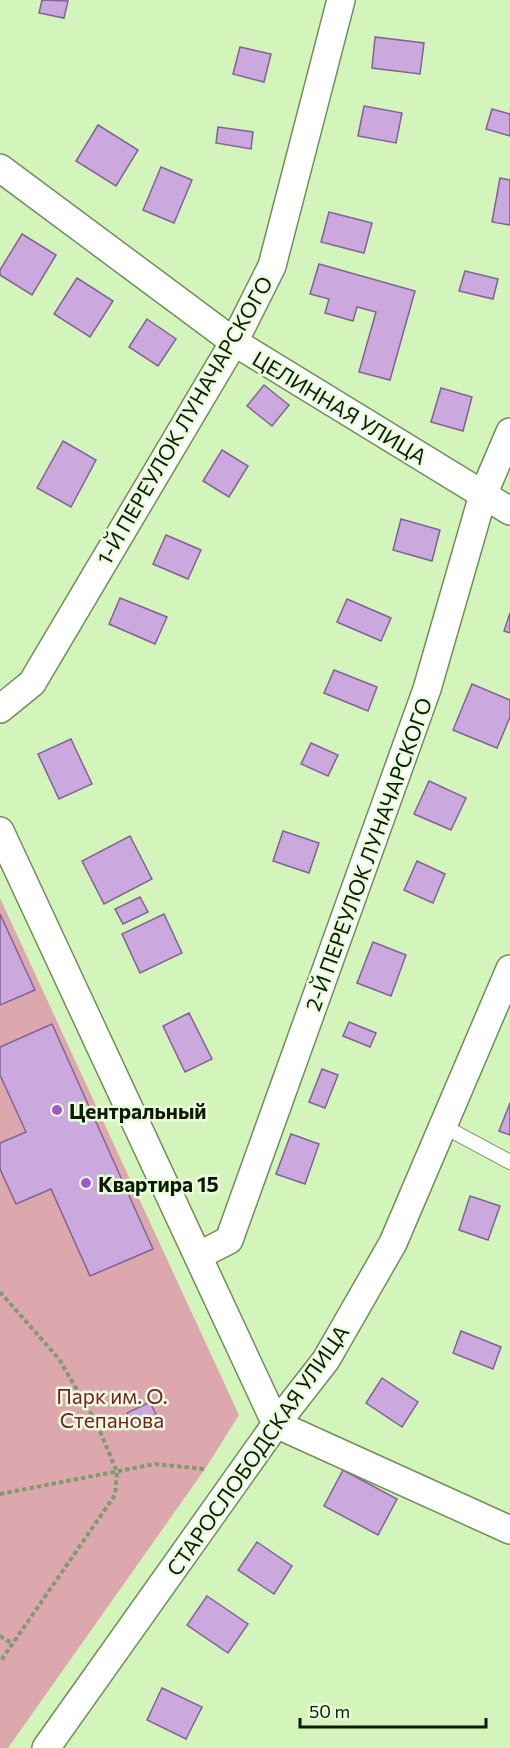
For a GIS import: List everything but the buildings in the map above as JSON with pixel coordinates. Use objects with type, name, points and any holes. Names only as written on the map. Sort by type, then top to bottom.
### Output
[{"type":"street","name":"1-Й ПЕРЕУЛОК ЛУНАЧАРСКОГО","points":[[0,709],[32,683],[234,342],[272,266],[341,0]]},
{"type":"street","name":"ЦЕЛИННАЯ УЛИЦА","points":[[0,168],[234,342],[510,511]]},
{"type":"street","name":"2-Й ПЕРЕУЛОК ЛУНАЧАРСКОГО","points":[[198,1256],[229,1240],[427,689],[483,495],[510,432]]},
{"type":"street","points":[[0,831],[276,1424],[510,1530]]},
{"type":"street","name":"СТАРОСЛОБОДСКАЯ УЛИЦА","points":[[46,1748],[276,1424],[326,1360],[393,1243],[510,969]]},
{"type":"lane","points":[[443,1126],[510,1162]]},
{"type":"path","points":[[0,1292],[59,1359],[97,1424],[117,1472],[115,1495],[0,1662]]},
{"type":"path","points":[[0,1494],[156,1464],[205,1469]]},
{"type":"path","points":[[0,1636],[13,1644]]},
{"type":"green space","name":"Парк им. О. Степанова","points":[[0,898],[239,1415],[205,1469],[8,1748],[0,1748]]},
{"type":"place","name":"Центральный","points":[[57,1110]]},
{"type":"place","name":"Квартира 15","points":[[86,1183]]}]
